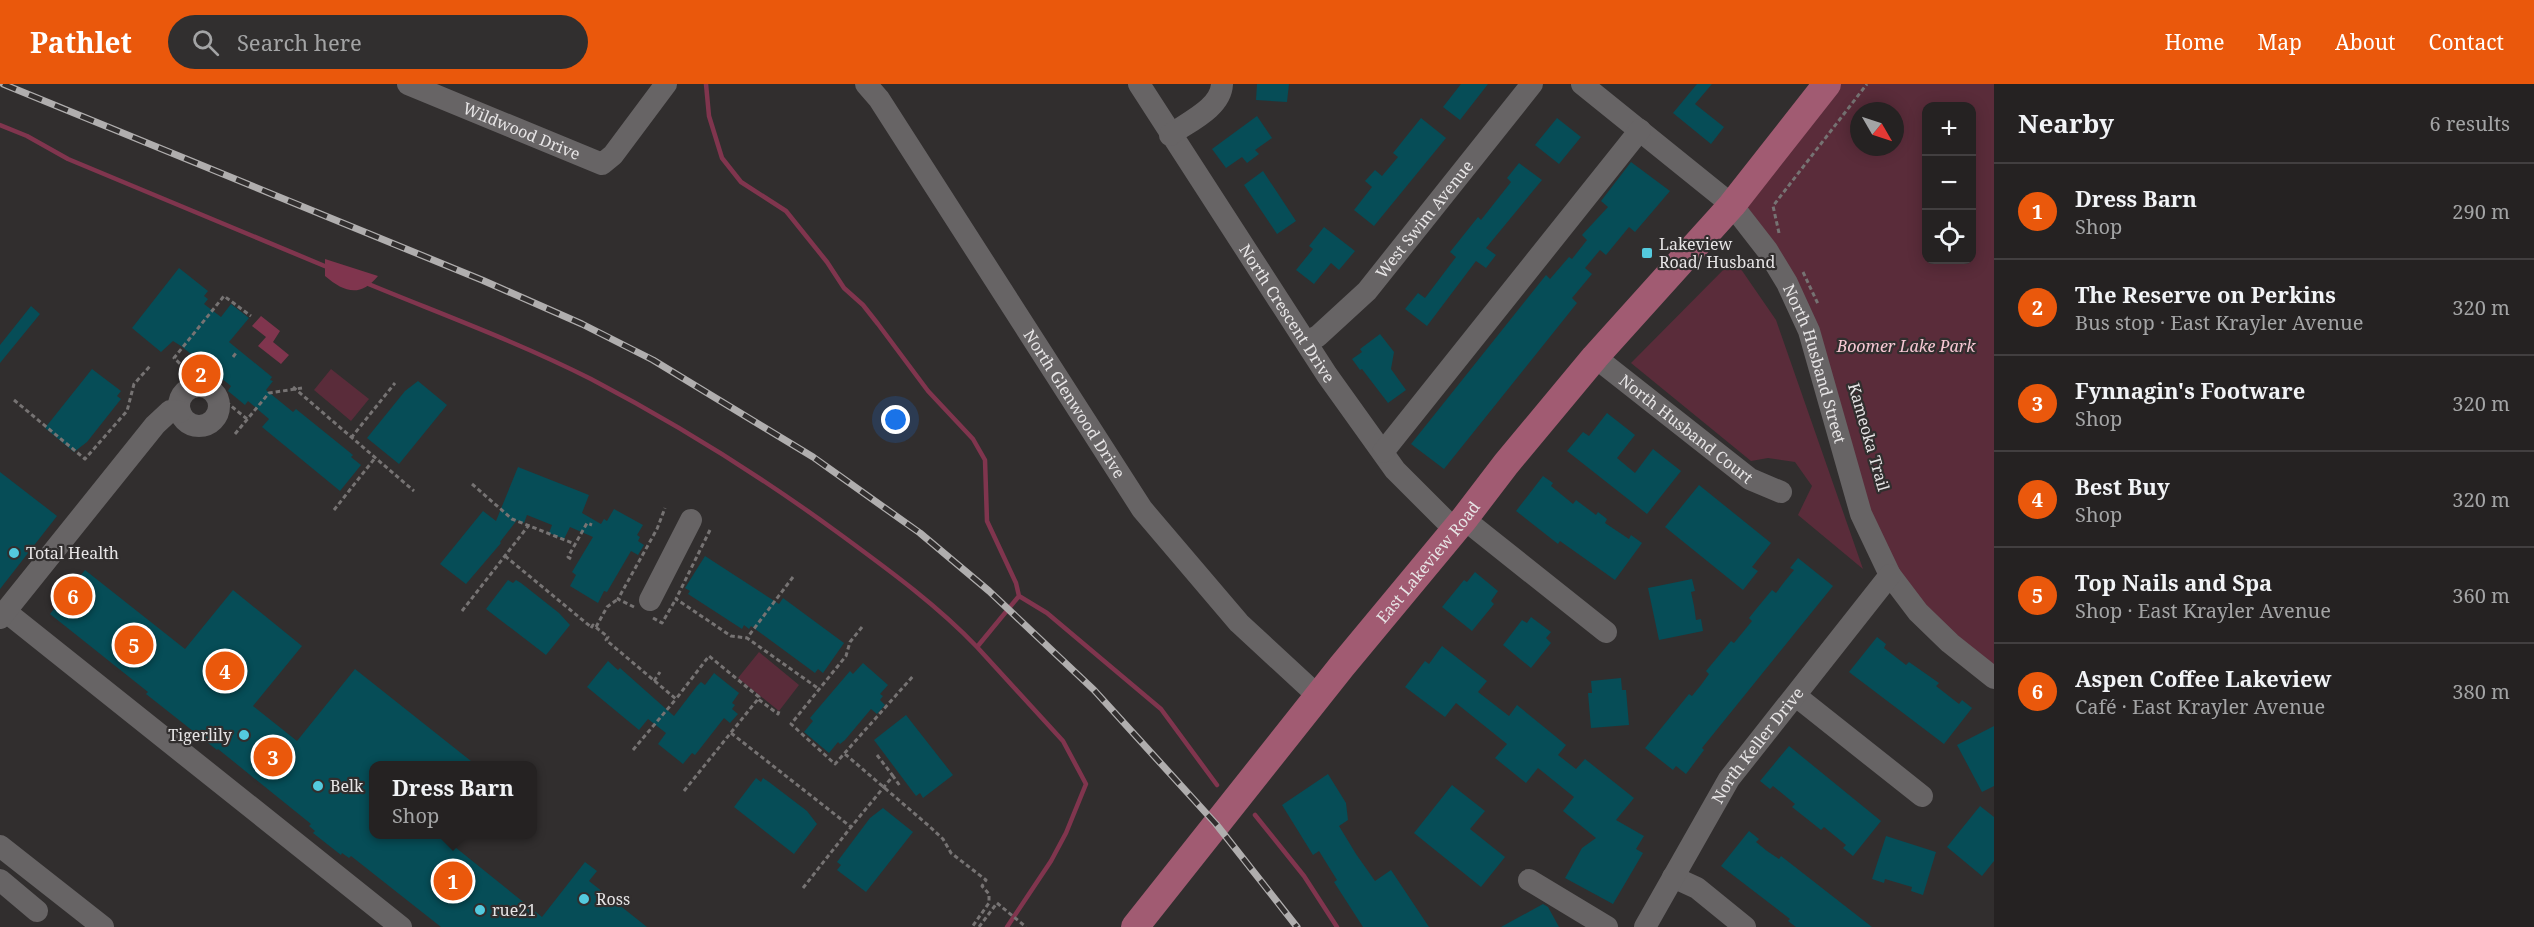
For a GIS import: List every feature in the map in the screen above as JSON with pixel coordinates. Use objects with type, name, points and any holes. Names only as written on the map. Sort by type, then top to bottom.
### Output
[{"type":"main road","name":"East Lakeview Road","points":[[1135,927],[1506,464],[1594,357],[1731,205],[1827,84]]},
{"type":"street","name":"Wildwood Drive","points":[[408,84],[602,164],[613,155],[666,84]]},
{"type":"street","name":"North Glenwood Drive","points":[[866,84],[879,99],[1142,509],[1239,623],[1318,696]]},
{"type":"street","points":[[1170,135],[1213,105],[1220,97],[1222,84]]},
{"type":"street","name":"West Swim Avenue","points":[[1307,342],[1318,336],[1367,291],[1532,84]]},
{"type":"street","name":"North Husband Street","points":[[1582,84],[1731,205],[1772,258],[1787,283],[1809,331],[1861,514],[1890,575],[1918,612],[1950,644],[1994,678]]},
{"type":"street","name":"North Crescent Drive","points":[[1142,85],[1170,135],[1327,375],[1395,470],[1459,524],[1606,632]]},
{"type":"street","points":[[1383,452],[1640,130]]},
{"type":"street","name":"North Husband Court","points":[[1594,357],[1750,479],[1781,492]]},
{"type":"street","points":[[180,412],[170,411],[155,425],[3,614],[401,927]]},
{"type":"street","points":[[650,600],[701,525]]},
{"type":"street","name":"North Keller Drive","points":[[1645,927],[1729,778],[1890,575]]},
{"type":"street","points":[[1796,696],[1922,796]]},
{"type":"street","points":[[0,846],[103,927]]},
{"type":"street","points":[[1673,877],[1696,888],[1745,927]]},
{"type":"street","points":[[0,880],[37,910]]},
{"type":"street","points":[[1529,880],[1607,927]]},
{"type":"path","points":[[1784,241],[1778,232],[1773,206],[1867,84]]},
{"type":"path","points":[[1801,268],[1812,286],[1819,305]]},
{"type":"path","points":[[247,419],[225,401],[213,382],[192,375],[174,358],[224,296],[251,316]]},
{"type":"path","points":[[233,357],[236,353]]},
{"type":"path","points":[[14,400],[85,459],[127,411],[134,384],[151,365]]},
{"type":"path","points":[[213,382],[218,376]]},
{"type":"path","points":[[351,438],[395,383]]},
{"type":"path","points":[[294,388],[414,491]]},
{"type":"path","points":[[236,434],[269,393],[302,388]]},
{"type":"path","points":[[334,510],[375,458]]},
{"type":"path","points":[[472,484],[512,519],[575,544]]},
{"type":"path","points":[[571,559],[568,557],[587,523],[592,525]]},
{"type":"path","points":[[462,611],[529,525]]},
{"type":"path","points":[[701,525],[676,599],[731,636],[747,638],[819,689]]},
{"type":"path","points":[[505,556],[591,627],[593,625],[608,637],[606,640],[676,699]]},
{"type":"path","points":[[747,638],[793,577]]},
{"type":"path","points":[[596,627],[607,607],[618,599]]},
{"type":"path","points":[[862,627],[850,642],[846,656],[791,724],[835,764],[914,675]]},
{"type":"path","points":[[633,750],[709,656],[778,714],[779,711]]},
{"type":"path","points":[[654,681],[660,672]]},
{"type":"path","points":[[684,791],[759,699]]},
{"type":"path","points":[[731,734],[851,827]]},
{"type":"path","points":[[844,754],[943,839],[951,853],[987,880],[982,886],[989,894],[990,903],[972,927]]},
{"type":"path","points":[[877,755],[900,786]]},
{"type":"path","points":[[803,888],[893,776]]},
{"type":"path","points":[[979,927],[997,903],[1026,927]]},
{"type":"green space","name":"Boomer Lake Park","points":[[1830,84],[1994,84],[1994,677],[1891,574],[1810,330],[1734,205]]},
{"type":"green space","points":[[1734,259],[1776,320],[1863,569],[1798,515],[1812,486],[1795,462],[1768,458],[1751,461],[1631,363]]},
{"type":"green space","points":[[331,369],[369,399],[351,421],[314,390]]},
{"type":"green space","points":[[759,652],[799,685],[779,711],[738,678]]},
{"type":"shaded area","points":[[325,259],[378,276],[365,288],[345,289],[325,276]]},
{"type":"shaded area","points":[[261,316],[280,331],[273,342],[289,355],[281,364],[258,346],[266,337],[252,326]]},
{"type":"building","points":[[1257,84],[1289,84],[1287,102],[1256,100]]},
{"type":"building","points":[[1461,84],[1488,84],[1460,120],[1443,107]]},
{"type":"building","points":[[1697,84],[1712,84],[1695,104],[1724,127],[1711,144],[1673,113]]},
{"type":"building","points":[[1257,116],[1272,138],[1255,150],[1259,154],[1247,163],[1242,157],[1226,168],[1212,149]]},
{"type":"building","points":[[1421,118],[1446,138],[1374,226],[1354,210],[1372,187],[1365,181],[1375,170],[1382,176],[1398,157],[1393,153]]},
{"type":"building","points":[[1557,118],[1581,137],[1559,164],[1535,145]]},
{"type":"building","points":[[1631,162],[1670,191],[1635,232],[1629,227],[1606,255],[1600,250],[1585,268],[1592,274],[1572,298],[1577,303],[1444,469],[1411,444],[1546,275],[1550,279],[1569,257],[1572,259],[1587,240],[1582,235],[1608,207],[1601,201]]},
{"type":"building","points":[[1519,163],[1542,180],[1486,248],[1496,255],[1486,268],[1476,261],[1427,326],[1405,309],[1418,293],[1425,298],[1456,257],[1450,252],[1478,217],[1481,220],[1511,182],[1507,178]]},
{"type":"building","points":[[1263,171],[1296,221],[1277,234],[1244,185]]},
{"type":"building","points":[[1324,227],[1355,251],[1339,270],[1331,263],[1314,284],[1296,270],[1313,249],[1309,246]]},
{"type":"building","points":[[179,268],[208,291],[204,296],[208,299],[204,304],[221,317],[231,304],[249,318],[229,342],[272,377],[270,380],[273,381],[266,390],[293,412],[296,409],[353,455],[351,457],[361,465],[340,491],[262,427],[269,419],[248,401],[245,405],[228,391],[231,386],[181,346],[173,341],[161,352],[132,328]]},
{"type":"building","points":[[31,306],[40,314],[0,363],[0,345]]},
{"type":"building","points":[[1380,334],[1394,352],[1391,369],[1406,390],[1388,403],[1352,359],[1362,352],[1360,349]]},
{"type":"building","points":[[92,369],[121,391],[117,396],[121,399],[87,442],[74,452],[45,428]]},
{"type":"building","points":[[418,381],[447,405],[399,464],[367,438],[405,391]]},
{"type":"building","points":[[1607,413],[1635,435],[1617,458],[1635,473],[1653,449],[1681,471],[1647,514],[1567,451],[1583,432],[1589,436]]},
{"type":"building","points":[[518,467],[589,495],[582,513],[601,524],[604,519],[607,521],[614,509],[643,525],[637,535],[640,537],[638,541],[644,545],[638,555],[631,551],[598,603],[570,586],[576,575],[572,572],[593,537],[570,527],[564,539],[549,533],[552,525],[527,515],[524,523],[517,520],[501,543],[466,584],[440,564],[483,511],[496,521]]},
{"type":"building","name":"Total Health","points":[[0,472],[57,516],[0,589]]},
{"type":"building","points":[[1543,476],[1553,483],[1551,486],[1573,504],[1576,500],[1596,515],[1598,512],[1607,519],[1605,523],[1629,539],[1631,535],[1642,543],[1615,580],[1560,541],[1558,544],[1516,511]]},
{"type":"building","points":[[1699,485],[1771,543],[1752,567],[1758,571],[1743,590],[1665,527]]},
{"type":"building","points":[[705,556],[779,604],[783,598],[844,643],[823,673],[818,669],[815,673],[751,626],[749,629],[744,625],[742,629],[688,594],[690,591],[685,588]]},
{"type":"building","points":[[1798,558],[1833,586],[1702,748],[1704,750],[1686,774],[1676,766],[1673,770],[1645,748],[1689,694],[1692,696],[1701,685],[1709,674],[1706,671],[1731,641],[1734,643],[1752,621],[1749,618],[1772,590],[1776,593],[1794,570],[1790,568]]},
{"type":"building","points":[[85,570],[185,649],[233,590],[302,646],[253,706],[297,741],[355,669],[471,761],[369,761],[369,839],[453,839],[450,843],[542,917],[585,862],[597,871],[589,881],[647,927],[441,927],[351,856],[349,858],[342,853],[341,855],[313,833],[315,831],[309,826],[311,824],[146,694],[148,692],[50,614]]},
{"type":"building","points":[[1475,572],[1498,591],[1491,601],[1494,604],[1472,631],[1442,607],[1464,580],[1467,582]]},
{"type":"building","points":[[1692,579],[1695,591],[1691,592],[1696,620],[1701,619],[1703,631],[1659,640],[1648,588]]},
{"type":"building","points":[[508,580],[521,583],[559,613],[570,625],[546,655],[486,609]]},
{"type":"building","points":[[1531,617],[1551,632],[1546,638],[1551,643],[1531,668],[1503,645],[1522,620],[1527,623]]},
{"type":"building","points":[[1877,637],[1886,644],[1884,648],[1906,665],[1909,662],[1939,683],[1936,686],[1959,704],[1962,700],[1972,708],[1944,744],[1849,672]]},
{"type":"building","points":[[1442,646],[1487,681],[1478,692],[1509,716],[1517,705],[1566,745],[1558,755],[1576,769],[1585,759],[1634,798],[1616,820],[1644,836],[1636,849],[1643,853],[1613,904],[1565,878],[1582,848],[1596,838],[1563,811],[1574,797],[1538,768],[1526,783],[1495,758],[1507,744],[1456,703],[1445,717],[1405,687],[1425,661],[1429,664]]},
{"type":"building","points":[[608,661],[618,670],[620,668],[674,716],[697,686],[701,682],[705,685],[714,673],[739,693],[732,703],[735,705],[732,709],[738,714],[730,723],[724,718],[695,755],[692,753],[683,764],[658,744],[666,733],[648,719],[639,730],[587,687]]},
{"type":"building","points":[[863,663],[888,685],[880,694],[883,696],[880,700],[885,705],[877,714],[871,709],[845,740],[840,744],[838,742],[829,753],[804,732],[813,721],[810,718],[850,671],[853,674]]},
{"type":"building","points":[[1621,678],[1622,690],[1626,690],[1629,725],[1591,728],[1588,693],[1592,693],[1591,681]]},
{"type":"building","points":[[906,715],[953,775],[923,798],[920,793],[916,796],[874,740]]},
{"type":"building","points":[[1994,726],[1994,786],[1982,792],[1957,745]]},
{"type":"building","points":[[1789,746],[1881,821],[1853,856],[1843,848],[1846,845],[1824,827],[1821,830],[1792,807],[1795,804],[1773,786],[1770,789],[1760,781]]},
{"type":"building","points":[[1328,774],[1346,803],[1348,820],[1339,826],[1356,854],[1375,881],[1391,870],[1429,927],[1363,927],[1334,882],[1337,880],[1319,851],[1313,855],[1282,805]]},
{"type":"building","points":[[756,778],[761,782],[763,778],[769,782],[807,811],[817,824],[794,854],[734,807]]},
{"type":"building","points":[[1452,785],[1485,811],[1470,829],[1505,857],[1481,887],[1414,833]]},
{"type":"building","points":[[1980,806],[1994,817],[1994,861],[1982,876],[1947,847]]},
{"type":"building","points":[[883,808],[913,832],[866,892],[837,870],[841,865],[837,862],[870,818]]},
{"type":"building","points":[[1749,831],[1759,839],[1756,842],[1767,851],[1779,859],[1781,856],[1872,927],[1796,927],[1788,921],[1790,919],[1721,866]]},
{"type":"building","points":[[1886,836],[1936,852],[1923,895],[1911,891],[1912,887],[1885,879],[1884,883],[1872,879]]},
{"type":"building","points":[[1543,904],[1548,907],[1559,927],[1501,927]]},
{"type":"waterway","points":[[706,84],[709,116],[722,158],[741,182],[786,211],[827,262],[844,288],[863,305],[878,324],[928,391],[973,439],[985,460],[987,521],[1016,583],[1019,596],[1047,613],[1161,709],[1217,785]]},
{"type":"waterway","points":[[0,125],[27,136],[68,159],[327,267]]},
{"type":"waterway","points":[[366,283],[508,341],[591,379],[686,432],[778,490],[892,573],[928,601],[977,647]]},
{"type":"waterway","points":[[1007,927],[1051,861],[1066,833],[1086,784],[1063,741],[977,647],[1019,596]]},
{"type":"waterway","points":[[1255,815],[1304,876],[1337,927]]},
{"type":"railway","points":[[3,84],[482,280],[582,324],[653,360],[813,457],[920,533],[989,591],[1094,690],[1216,824],[1297,927]]},
{"type":"place","name":"Lakeview Road/ Husband","points":[[1647,253]]},
{"type":"place","name":"The Reserve on Perkins","points":[[201,374]]},
{"type":"place","name":"Total Health","points":[[14,553]]},
{"type":"place","name":"Aspen Coffee Lakeview","points":[[73,596]]},
{"type":"place","name":"Top Nails and Spa","points":[[134,645]]},
{"type":"place","name":"Best Buy","points":[[225,671]]},
{"type":"place","name":"Tigerlily","points":[[244,735]]},
{"type":"place","name":"Fynnagin's Footware","points":[[273,757]]},
{"type":"place","name":"Belk","points":[[318,786]]},
{"type":"place","name":"Dress Barn","points":[[453,881]]},
{"type":"place","name":"Ross","points":[[584,899]]},
{"type":"place","name":"rue21","points":[[480,910]]}]
